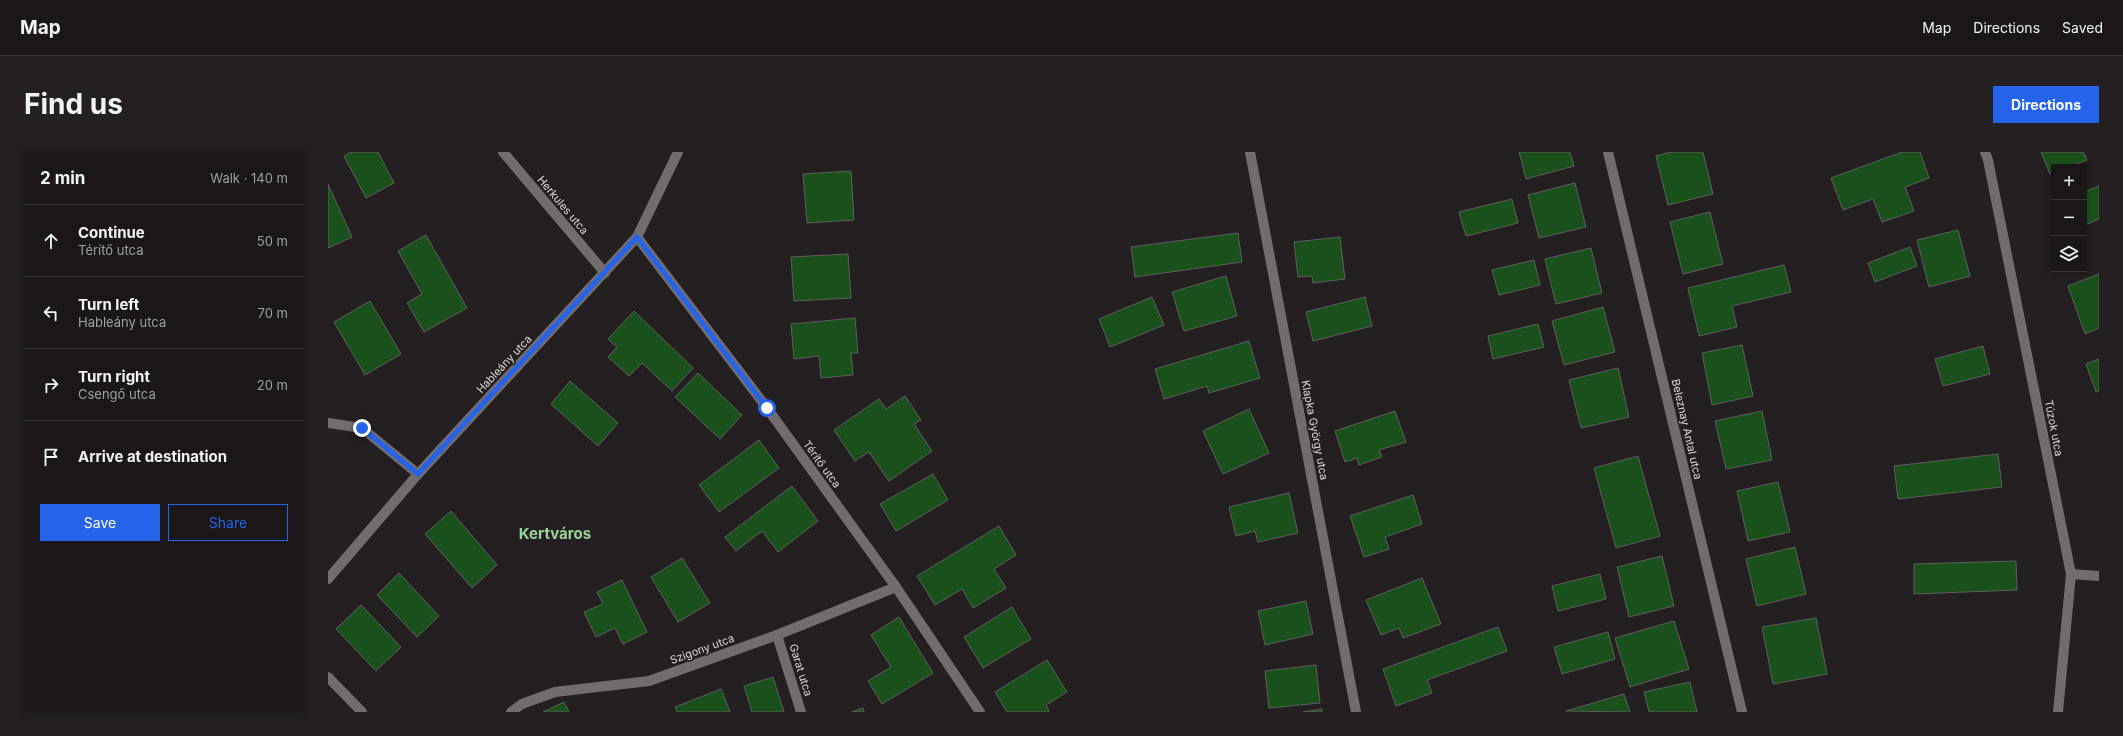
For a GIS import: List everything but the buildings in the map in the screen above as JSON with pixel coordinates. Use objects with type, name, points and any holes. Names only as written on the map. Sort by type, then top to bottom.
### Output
[{"type":"street","name":"Herkules utca","points":[[503,152],[605,273]]},
{"type":"street","name":"Hableány utca","points":[[328,579],[418,474],[637,237],[678,152]]},
{"type":"street","name":"Klapka György utca","points":[[1250,152],[1356,712]]},
{"type":"street","name":"Beleznay Antal utca","points":[[1608,152],[1742,712]]},
{"type":"street","name":"Túzok utca","points":[[1985,152],[2071,574],[2058,712]]},
{"type":"street","name":"Térítő utca","points":[[637,237],[767,408],[896,587],[980,712]]},
{"type":"street","points":[[328,422],[362,428],[418,474]]},
{"type":"street","points":[[2071,574],[2099,576]]},
{"type":"street","name":"Szigony utca","points":[[511,712],[522,704],[555,692],[649,681],[777,635],[896,587]]},
{"type":"street","name":"Garat utca","points":[[777,635],[801,712]]},
{"type":"street","points":[[328,677],[362,712]]},
{"type":"district","name":"Kertváros","points":[[555,533]]},
{"type":"route","points":[[362,428],[418,474],[637,237],[767,408]]}]
